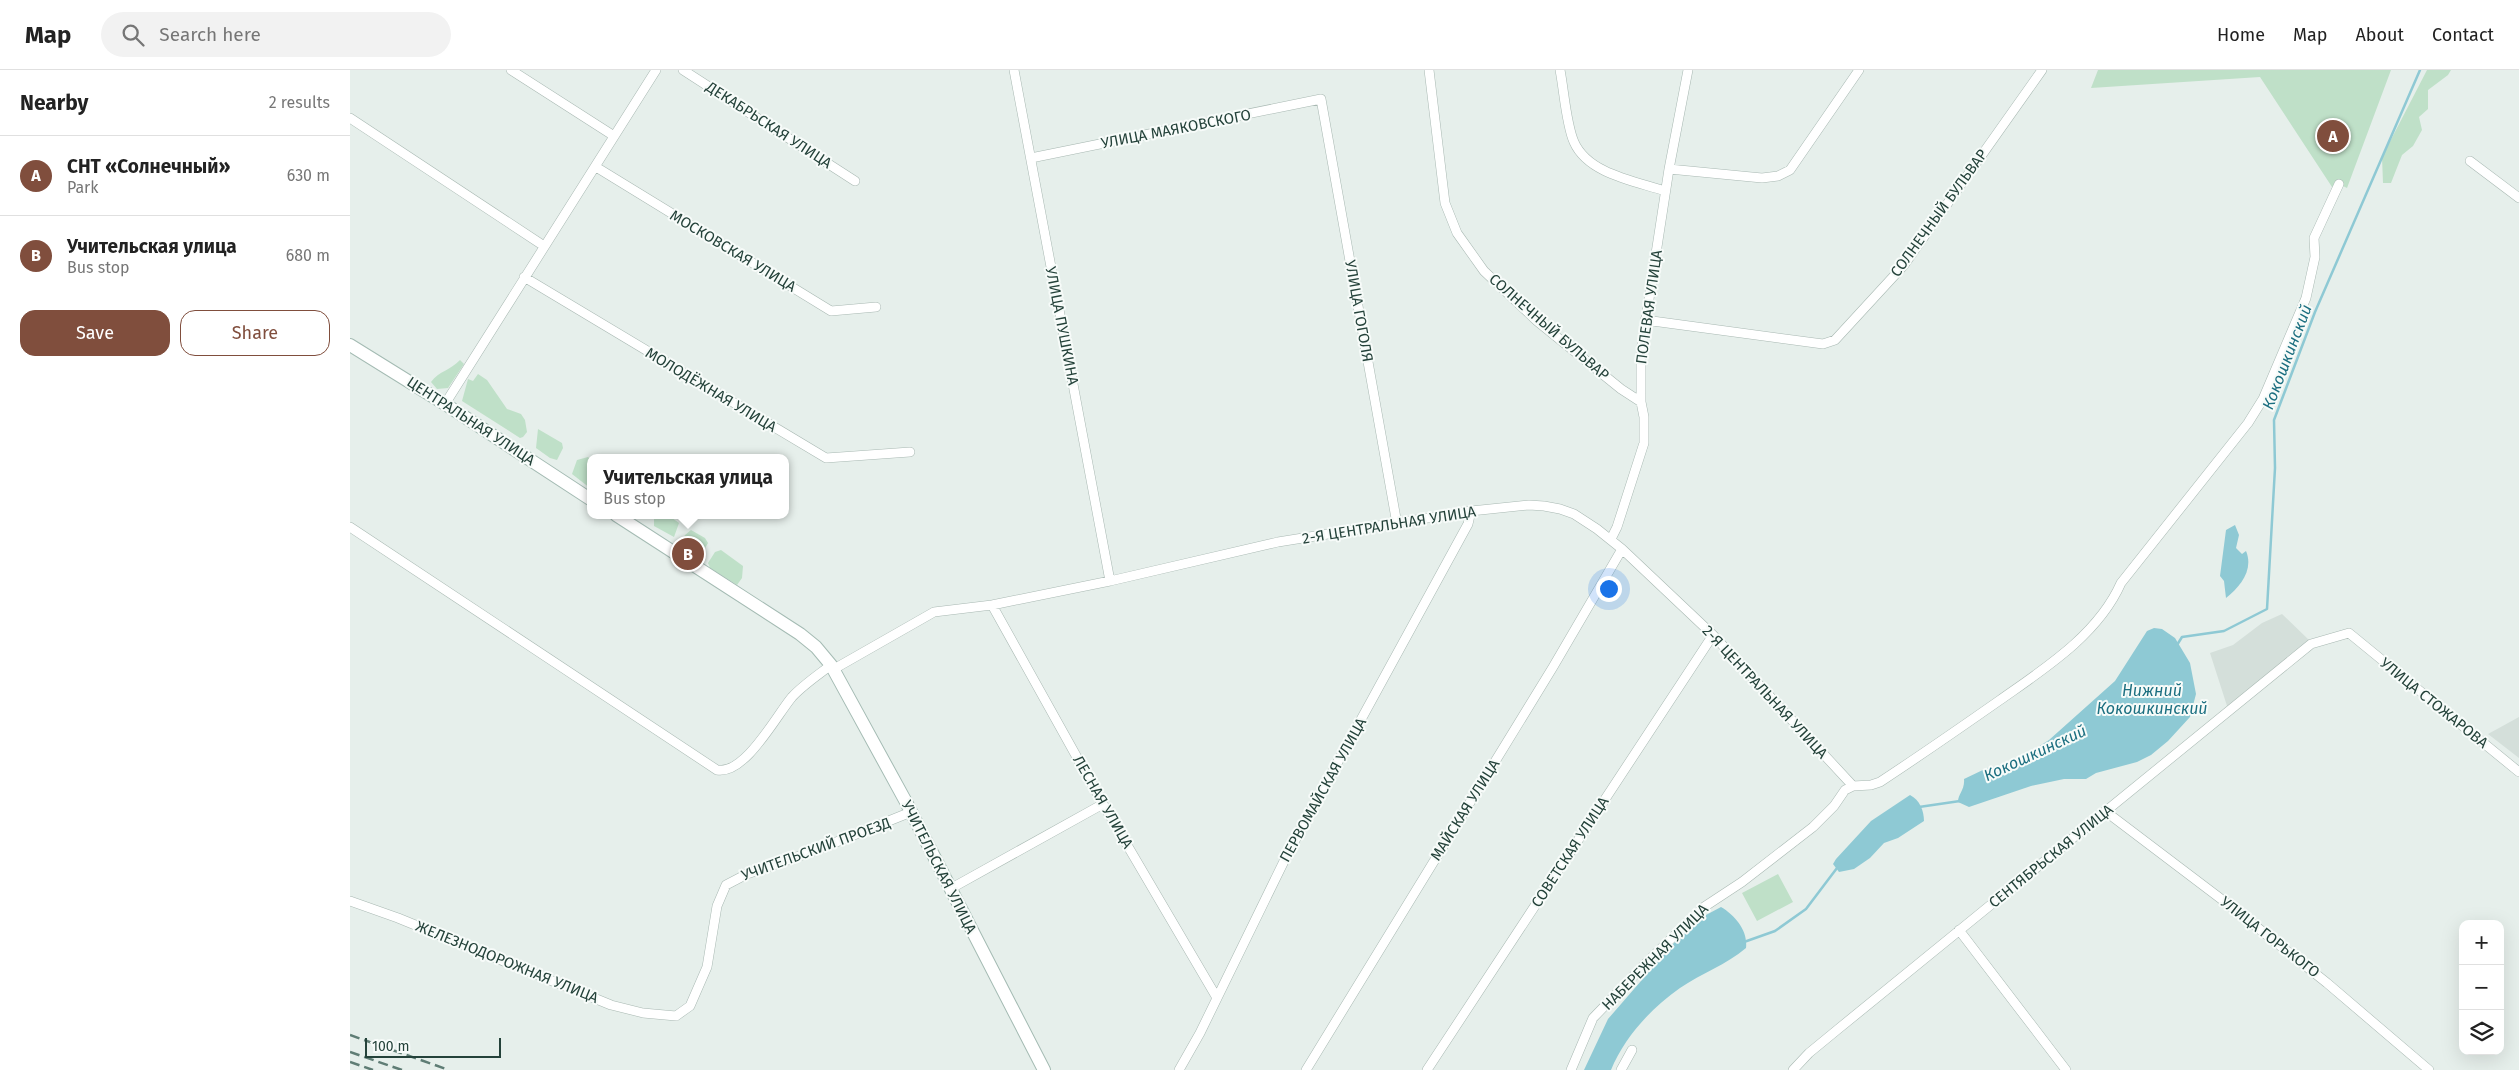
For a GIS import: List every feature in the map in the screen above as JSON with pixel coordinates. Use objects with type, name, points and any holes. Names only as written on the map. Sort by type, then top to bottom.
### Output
[{"type":"street","points":[[511,70],[614,136]]},
{"type":"street","points":[[445,404],[656,70]]},
{"type":"street","name":"ДЕКАБРЬСКАЯ УЛИЦА","points":[[683,70],[855,181]]},
{"type":"street","name":"УЛИЦА ПУШКИНА","points":[[1014,70],[1110,581]]},
{"type":"street","name":"СОЛНЕЧНЫЙ БУЛЬВАР","points":[[1429,70],[1445,203],[1448,217],[1457,233],[1484,271],[1537,321],[1621,389],[1641,402]]},
{"type":"street","points":[[1560,70],[1573,140],[1579,152],[1590,163],[1601,169],[1665,191]]},
{"type":"street","name":"ПОЛЕВАЯ УЛИЦА","points":[[1610,539],[1618,527],[1644,443],[1640,357],[1665,191],[1688,70]]},
{"type":"street","points":[[1669,168],[1762,178],[1778,176],[1790,170],[1859,70]]},
{"type":"street","name":"СОЛНЕЧНЫЙ БУЛЬВАР","points":[[1645,320],[1823,344],[1835,340],[1904,265],[2042,70]]},
{"type":"street","name":"УЛИЦА МАЯКОВСКОГО","points":[[1031,158],[1321,99]]},
{"type":"street","name":"УЛИЦА ГОГОЛЯ","points":[[1321,99],[1397,524]]},
{"type":"street","points":[[350,118],[544,246]]},
{"type":"street","points":[[2470,161],[2519,198]]},
{"type":"street","name":"МОСКОВСКАЯ УЛИЦА","points":[[596,167],[831,311],[876,307]]},
{"type":"street","points":[[1853,786],[1871,785],[1880,782],[1939,744],[2063,654],[2109,606],[2121,583],[2248,423],[2264,399],[2306,298],[2315,258],[2314,238],[2339,184]]},
{"type":"street","name":"МОЛОДЁЖНАЯ УЛИЦА","points":[[524,277],[826,458],[910,452]]},
{"type":"street","name":"ЦЕНТРАЛЬНАЯ УЛИЦА","points":[[350,346],[445,404],[587,497]]},
{"type":"street","name":"2-Я ЦЕНТРАЛЬНАЯ УЛИЦА","points":[[832,667],[934,612],[992,604],[1110,581],[1278,542],[1471,511],[1529,505],[1560,509],[1587,522],[1622,549],[1713,634],[1853,786]]},
{"type":"street","name":"ПЕРВОМАЙСКАЯ УЛИЦА","points":[[1179,1070],[1284,862],[1468,524],[1471,511]]},
{"type":"street","name":"УЧИТЕЛЬСКАЯ УЛИЦА","points":[[622,519],[800,634],[816,647],[832,667],[911,812],[1044,1070]]},
{"type":"street","points":[[350,527],[717,770],[729,770],[742,761],[792,697],[832,667]]},
{"type":"street","name":"МАЙСКАЯ УЛИЦА","points":[[1306,1070],[1553,667],[1622,549]]},
{"type":"street","name":"ЛЕСНАЯ УЛИЦА","points":[[992,604],[1104,804],[1217,998]]},
{"type":"street","name":"СЕНТЯБРЬСКАЯ УЛИЦА","points":[[1793,1070],[1809,1053],[2310,644],[2350,633]]},
{"type":"street","name":"УЛИЦА СТОЖАРОВА","points":[[2350,633],[2519,772]]},
{"type":"street","name":"СОВЕТСКАЯ УЛИЦА","points":[[1427,1070],[1713,634]]},
{"type":"street","name":"НАБЕРЕЖНАЯ УЛИЦА","points":[[1571,1070],[1593,1018],[1648,961],[1704,907],[1742,882],[1813,827],[1834,806],[1846,790],[1853,786]]},
{"type":"street","points":[[950,889],[1104,804]]},
{"type":"street","name":"УЛИЦА ГОРЬКОГО","points":[[2105,811],[2233,908],[2327,983],[2429,1070]]},
{"type":"street","name":"УЧИТЕЛЬСКИЙ ПРОЕЗД","points":[[667,1016],[676,1016],[686,1011],[707,967],[717,906],[726,885],[747,874],[823,848],[911,812]]},
{"type":"street","name":"ЖЕЛЕЗНОДОРОЖНАЯ УЛИЦА","points":[[350,900],[611,1005],[667,1016]]},
{"type":"street","points":[[1959,930],[2066,1070]]},
{"type":"street","points":[[1621,1070],[1632,1050]]},
{"type":"shaded area","points":[[2282,614],[2310,641],[2228,709],[2210,653],[2233,645],[2262,623]]},
{"type":"shaded area","points":[[2519,717],[2519,758],[2488,734]]},
{"type":"green space","points":[[2098,70],[2391,70],[2347,188],[2339,184],[2332,187],[2260,77],[2091,88]]},
{"type":"green space","points":[[2427,70],[2451,70],[2448,75],[2428,90],[2428,109],[2419,117],[2422,130],[2413,146],[2402,155],[2391,183],[2383,183],[2382,157]]},
{"type":"green space","points":[[460,360],[464,364],[448,388],[437,389],[431,382]]},
{"type":"green space","points":[[478,374],[487,380],[507,409],[521,414],[525,420],[527,432],[523,437],[520,438],[462,401],[468,379],[473,381]]},
{"type":"green space","points":[[538,429],[562,443],[563,448],[557,460],[550,458],[536,448]]},
{"type":"green space","points":[[587,457],[587,486],[572,474],[577,460]]},
{"type":"green space","points":[[654,519],[674,519],[679,523],[674,537],[654,526]]},
{"type":"green space","points":[[691,530],[705,538],[708,543],[700,557],[684,547],[681,542]]},
{"type":"green space","points":[[721,550],[743,566],[742,578],[737,585],[710,568],[708,563],[715,552]]},
{"type":"green space","points":[[1778,874],[1793,902],[1757,921],[1742,893]]},
{"type":"water","points":[[2235,525],[2239,535],[2236,548],[2242,554],[2246,551],[2248,565],[2241,583],[2226,598],[2224,581],[2220,576],[2226,530]]},
{"type":"water","name":"Нижний Кокошкинский","points":[[2154,628],[2162,629],[2175,638],[2190,663],[2196,694],[2190,717],[2168,741],[2151,755],[2137,762],[2096,773],[2086,779],[2064,779],[2031,786],[1969,807],[1958,802],[1964,779],[1987,768],[2011,764],[2049,740],[2115,681],[2147,631]]},
{"type":"water","points":[[1910,795],[1921,806],[1924,821],[1898,838],[1884,843],[1870,858],[1854,869],[1839,872],[1833,864],[1836,859],[1871,821]]},
{"type":"water","points":[[1721,907],[1740,924],[1745,936],[1746,948],[1680,988],[1649,1014],[1623,1046],[1611,1070],[1584,1070],[1608,1019],[1674,943],[1706,915]]},
{"type":"waterway","name":"Кокошкинский","points":[[2177,645],[2182,637],[2224,631],[2267,609],[2275,468],[2274,420],[2315,312],[2420,70]]},
{"type":"waterway","name":"Кокошкинский","points":[[1919,807],[1960,801]]},
{"type":"waterway","name":"Кокошкинский","points":[[1744,942],[1775,931],[1806,909],[1837,868]]},
{"type":"railway","points":[[350,1035],[449,1070]]},
{"type":"railway","points":[[350,1052],[402,1070]]},
{"type":"railway","points":[[350,1062],[373,1070]]},
{"type":"place","name":"СНТ «Солнечный»","points":[[2333,136]]},
{"type":"place","name":"Учительская улица","points":[[688,554]]}]
